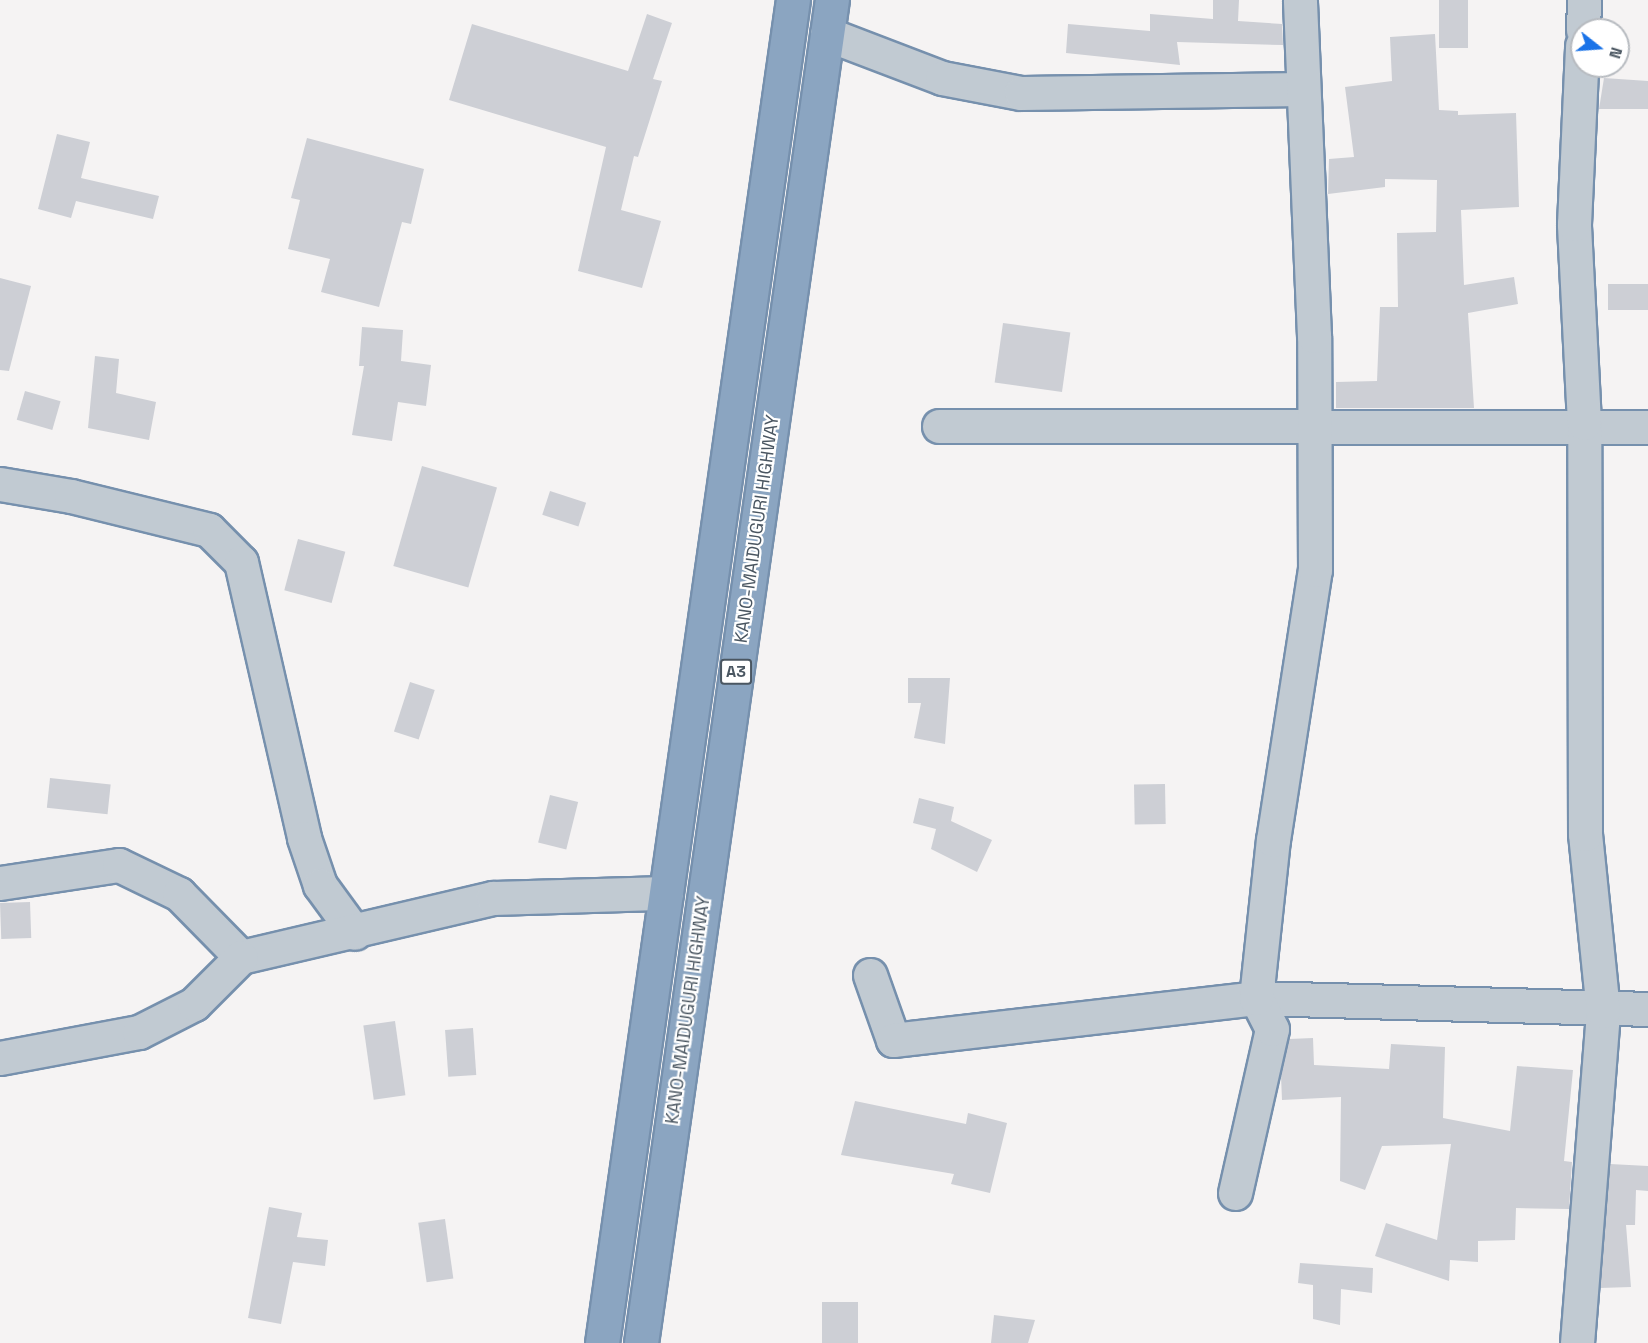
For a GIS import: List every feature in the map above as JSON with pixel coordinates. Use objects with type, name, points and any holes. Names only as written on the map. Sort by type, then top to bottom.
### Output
[{"type":"highway","name":"A3","points":[[602,1343],[793,0]]},
{"type":"highway","name":"KANO-MAIDUGURI HIGHWAY","points":[[641,1343],[832,0]]},
{"type":"highway","points":[[756,260],[794,265]]},
{"type":"street","points":[[1234,1192],[1272,1029],[1256,998],[1273,840],[1315,570],[1314,430],[1300,0]]},
{"type":"street","points":[[1583,18],[1584,0]]},
{"type":"street","points":[[827,34],[942,78],[1021,93],[1303,89]]},
{"type":"street","points":[[1577,1343],[1603,1011],[1585,834],[1584,423],[1574,224],[1581,78]]},
{"type":"street","points":[[939,426],[1314,430],[1584,423],[1648,427]]},
{"type":"street","points":[[0,484],[71,496],[209,530],[241,562],[304,838],[320,885],[356,933]]},
{"type":"street","points":[[0,883],[119,865],[179,894],[241,957]]},
{"type":"street","points":[[0,1058],[139,1032],[194,1004],[241,957],[356,933],[494,898],[666,893]]},
{"type":"street","points":[[870,975],[893,1040],[1256,998],[1603,1011],[1648,1009]]},
{"type":"building","points":[[1213,0],[1239,0],[1238,21],[1282,24],[1283,45],[1177,42],[1180,65],[1066,53],[1068,24],[1150,31],[1150,14],[1213,19]]},
{"type":"building","points":[[1439,0],[1468,0],[1468,48],[1439,48]]},
{"type":"building","points":[[647,14],[672,23],[653,79],[662,81],[638,157],[634,156],[621,210],[661,221],[642,288],[578,271],[606,147],[449,100],[472,24],[628,71]]},
{"type":"building","points":[[1435,34],[1439,110],[1458,111],[1458,115],[1516,113],[1519,207],[1461,210],[1464,285],[1514,277],[1518,304],[1468,313],[1474,408],[1336,408],[1336,382],[1377,381],[1380,307],[1398,307],[1397,233],[1436,232],[1437,180],[1385,179],[1385,187],[1328,194],[1329,159],[1354,157],[1345,87],[1392,81],[1390,37]]},
{"type":"building","points":[[1604,78],[1648,81],[1648,109],[1599,109]]},
{"type":"building","points":[[57,134],[90,142],[81,178],[159,196],[153,219],[76,201],[71,218],[38,209]]},
{"type":"building","points":[[307,138],[424,169],[411,224],[402,222],[379,307],[321,292],[330,259],[288,249],[300,200],[291,198]]},
{"type":"building","points":[[0,278],[31,286],[9,371],[0,370]]},
{"type":"building","points":[[1608,284],[1648,284],[1648,310],[1608,310]]},
{"type":"building","points":[[1003,323],[1070,332],[1062,392],[995,382]]},
{"type":"building","points":[[362,327],[403,330],[401,361],[431,365],[426,406],[398,402],[392,441],[352,435],[364,366],[359,366]]},
{"type":"building","points":[[95,356],[119,359],[116,393],[156,402],[149,440],[88,428]]},
{"type":"building","points":[[25,391],[61,401],[52,430],[17,420]]},
{"type":"building","points":[[422,466],[497,487],[468,587],[393,566]]},
{"type":"building","points":[[550,491],[586,503],[578,527],[542,515]]},
{"type":"building","points":[[298,539],[345,552],[332,603],[284,590]]},
{"type":"building","points":[[908,678],[950,678],[945,744],[914,738],[921,703],[908,703]]},
{"type":"building","points":[[410,682],[435,690],[419,739],[394,731]]},
{"type":"building","points":[[50,778],[111,784],[108,814],[47,808]]},
{"type":"building","points":[[1165,784],[1166,824],[1135,825],[1134,785]]},
{"type":"building","points":[[550,795],[578,802],[566,850],[538,843]]},
{"type":"building","points":[[919,798],[954,807],[951,821],[992,840],[977,872],[931,849],[936,829],[913,823]]},
{"type":"building","points":[[30,902],[31,938],[1,939],[0,903]]},
{"type":"building","points":[[395,1021],[405,1095],[374,1100],[363,1025]]},
{"type":"building","points":[[473,1028],[476,1075],[448,1077],[445,1030]]},
{"type":"building","points":[[1313,1038],[1314,1065],[1389,1069],[1391,1044],[1445,1047],[1443,1118],[1510,1131],[1517,1066],[1573,1070],[1564,1161],[1572,1162],[1569,1209],[1516,1208],[1515,1240],[1478,1241],[1478,1262],[1450,1260],[1449,1281],[1375,1256],[1386,1223],[1437,1240],[1451,1144],[1382,1146],[1365,1190],[1340,1181],[1341,1097],[1282,1100],[1281,1076],[1289,1039]]},
{"type":"building","points":[[855,1101],[966,1124],[968,1113],[1007,1123],[990,1193],[951,1184],[954,1174],[841,1155]]},
{"type":"building","points":[[1610,1164],[1648,1166],[1648,1191],[1636,1190],[1635,1225],[1626,1225],[1631,1287],[1600,1288]]},
{"type":"building","points":[[269,1207],[302,1213],[297,1237],[328,1240],[325,1266],[293,1262],[281,1324],[248,1318]]},
{"type":"building","points":[[445,1219],[453,1278],[427,1282],[418,1223]]},
{"type":"building","points":[[1300,1263],[1373,1268],[1372,1293],[1341,1289],[1340,1325],[1313,1319],[1313,1285],[1298,1283]]},
{"type":"building","points":[[822,1302],[858,1302],[858,1343],[822,1343]]},
{"type":"building","points":[[994,1315],[1035,1320],[1028,1343],[991,1343]]}]
